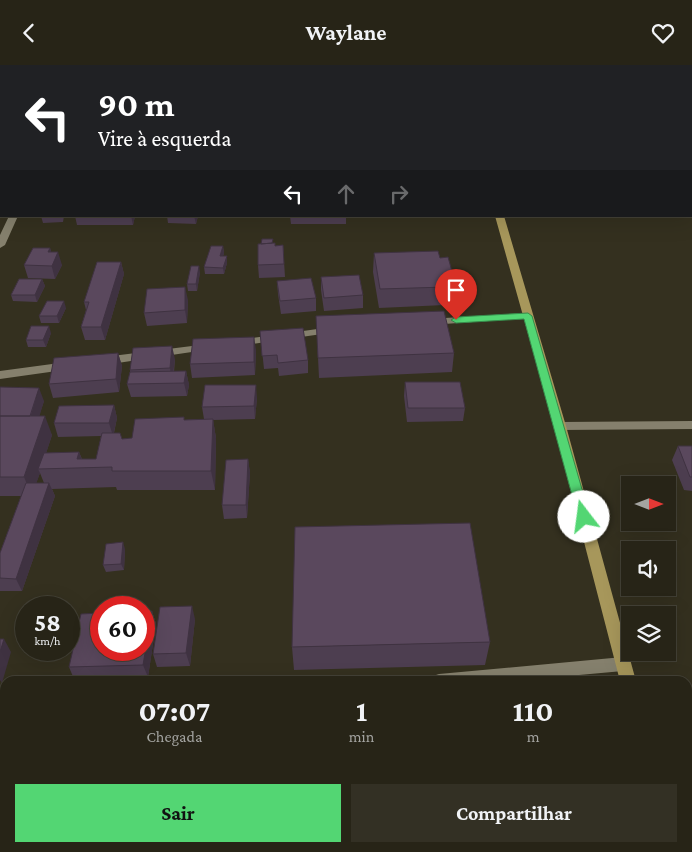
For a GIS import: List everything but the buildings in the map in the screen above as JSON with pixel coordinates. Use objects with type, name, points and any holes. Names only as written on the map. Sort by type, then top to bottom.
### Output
[{"type":"main road","points":[[499,217],[560,426],[627,676]]},
{"type":"street","points":[[0,245],[14,217]]},
{"type":"street","points":[[414,323],[528,316]]},
{"type":"street","points":[[0,375],[346,328]]},
{"type":"street","points":[[560,426],[692,425]]},
{"type":"street","points":[[490,676],[623,663]]},
{"type":"route","points":[[456,320],[528,316],[584,517]]}]
